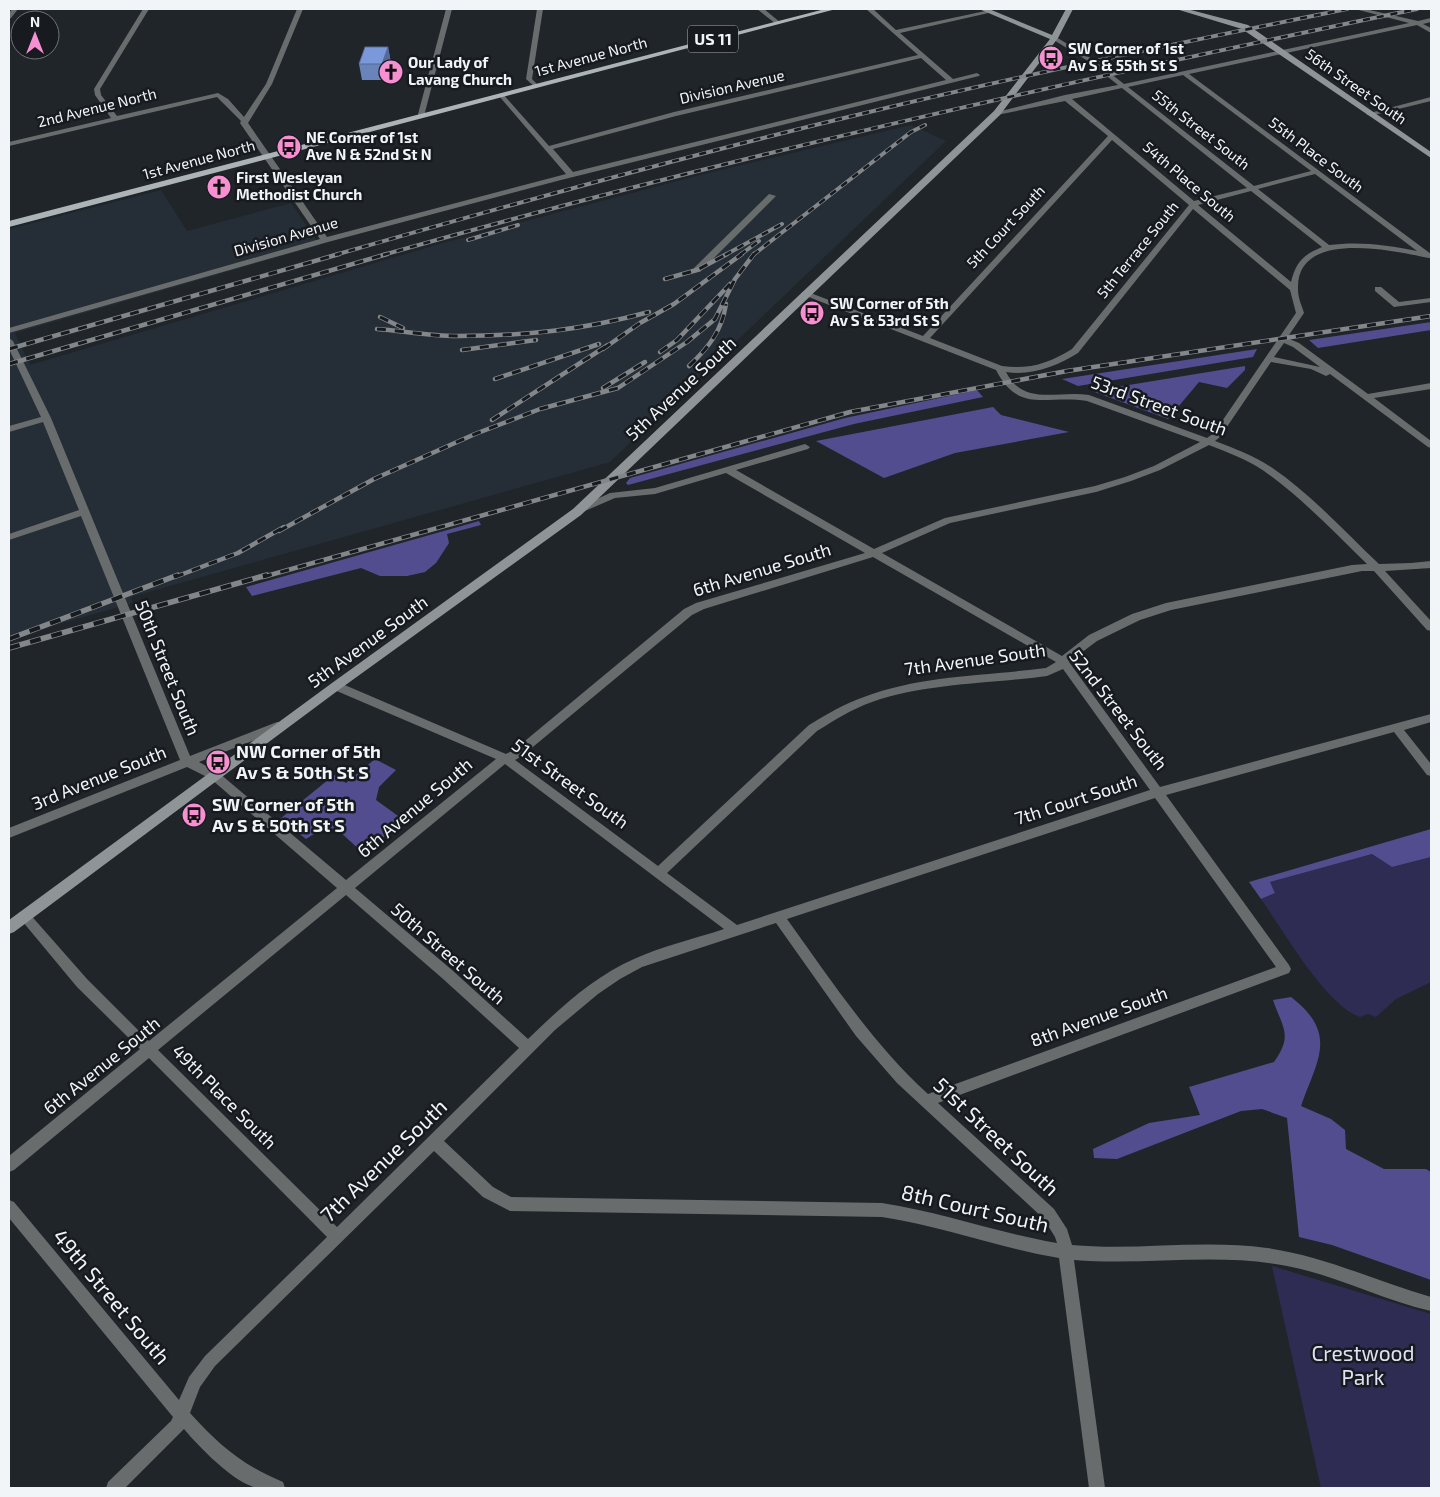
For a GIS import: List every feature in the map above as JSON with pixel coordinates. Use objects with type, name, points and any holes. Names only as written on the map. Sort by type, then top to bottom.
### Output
[{"type":"main road","name":"1st Avenue North","points":[[9,224],[832,9]]},
{"type":"street","points":[[9,17],[15,9]]},
{"type":"street","points":[[115,118],[98,95],[98,89],[146,9]]},
{"type":"street","points":[[300,9],[269,84],[244,120],[244,123],[325,240]]},
{"type":"street","points":[[420,116],[449,9]]},
{"type":"street","points":[[536,86],[529,79],[540,9]]},
{"type":"street","points":[[760,9],[778,23]]},
{"type":"street","points":[[869,9],[951,81]]},
{"type":"street","name":"5th Avenue South","points":[[9,928],[336,686],[577,512],[748,352],[805,294],[997,113],[1054,38],[1069,9]]},
{"type":"street","name":"56th Street South","points":[[1180,9],[1240,25],[1431,156]]},
{"type":"street","points":[[1358,9],[1418,23],[1431,31]]},
{"type":"street","points":[[894,32],[987,10],[1054,38]]},
{"type":"street","points":[[997,113],[1431,20]]},
{"type":"street","name":"55th Street South","points":[[1054,38],[1090,60],[1328,248]]},
{"type":"street","name":"Division Avenue","points":[[548,148],[674,114],[923,56]]},
{"type":"street","name":"55th Place South","points":[[1184,73],[1430,257]]},
{"type":"street","name":"Division Avenue","points":[[9,331],[325,240],[977,75]]},
{"type":"street","name":"2nd Avenue North","points":[[9,144],[218,94],[224,97],[238,117],[244,120]]},
{"type":"street","points":[[501,95],[572,176]]},
{"type":"street","name":"54th Place South","points":[[1065,98],[1294,289]]},
{"type":"street","points":[[1370,114],[1431,99]]},
{"type":"street","name":"5th Court South","points":[[924,340],[1112,136]]},
{"type":"street","name":"5th Terrace South","points":[[1000,368],[1021,371],[1038,368],[1062,360],[1075,351],[1193,204],[1316,172]]},
{"type":"street","points":[[697,270],[772,196]]},
{"type":"street","name":"6th Avenue South","points":[[9,1165],[505,758],[518,753],[694,609],[872,554],[948,520],[1096,489],[1128,479],[1208,442],[1218,435],[1300,313],[1294,289],[1295,278],[1303,260],[1314,252],[1328,248],[1357,245],[1388,248],[1430,257]]},
{"type":"street","points":[[1378,289],[1397,305],[1431,300]]},
{"type":"street","points":[[805,294],[1000,368]]},
{"type":"street","points":[[1282,339],[1296,345],[1431,446]]},
{"type":"street","name":"50th Street South","points":[[9,341],[46,418],[186,762],[215,776],[447,974],[528,1049]]},
{"type":"street","points":[[1268,359],[1313,367],[1342,380]]},
{"type":"street","name":"53rd Street South","points":[[1000,368],[1005,382],[1012,390],[1023,396],[1038,398],[1069,394],[1082,396],[1208,442],[1266,468],[1300,494],[1376,567],[1431,627]]},
{"type":"street","points":[[1366,397],[1431,386]]},
{"type":"street","points":[[9,429],[46,418]]},
{"type":"street","points":[[577,512],[613,495],[655,491],[805,447]]},
{"type":"street","name":"52nd Street South","points":[[728,470],[872,554],[1063,661],[1286,969]]},
{"type":"street","points":[[9,537],[84,512]]},
{"type":"street","name":"7th Avenue South","points":[[659,873],[813,728],[839,711],[866,698],[893,690],[1042,673],[1057,668],[1070,654],[1106,630],[1153,611],[1352,569],[1376,567],[1408,568],[1431,564]]},
{"type":"street","name":"51st Street South","points":[[336,686],[505,758],[736,931]]},
{"type":"street","name":"7th Court South","points":[[736,931],[1159,792],[1431,718]]},
{"type":"street","name":"3rd Avenue South","points":[[9,833],[287,723]]},
{"type":"street","points":[[1396,728],[1431,772]]},
{"type":"street","name":"49th Place South","points":[[24,916],[82,983],[337,1237]]},
{"type":"street","name":"51st Street South","points":[[778,916],[861,1032],[902,1080],[1049,1214],[1062,1234],[1066,1252],[1097,1488]]},
{"type":"street","name":"7th Avenue South","points":[[114,1488],[170,1434],[182,1414],[194,1382],[210,1361],[528,1049],[586,995],[610,977],[638,963],[736,931]]},
{"type":"street","name":"8th Avenue South","points":[[925,1101],[1286,969]]},
{"type":"street","name":"8th Court South","points":[[434,1141],[488,1192],[510,1204],[882,1210],[924,1216],[1066,1252],[1245,1253],[1274,1256],[1325,1267],[1431,1304]]},
{"type":"street","name":"49th Street South","points":[[9,1207],[182,1414],[227,1461],[257,1480],[277,1488]]},
{"type":"shaded area","points":[[911,125],[946,141],[610,462],[131,597],[133,603],[9,638],[9,229],[161,190],[187,231],[291,203],[320,245],[15,333],[30,365],[443,243],[708,173]]},
{"type":"shaded area","points":[[1431,322],[1431,330],[1318,348],[1309,340]]},
{"type":"shaded area","points":[[1257,349],[1253,357],[1078,386],[1062,379]]},
{"type":"shaded area","points":[[1245,366],[1245,370],[1227,388],[1199,382],[1168,419],[1092,391]]},
{"type":"shaded area","points":[[977,390],[983,397],[854,424],[628,485],[626,483],[630,478],[845,418]]},
{"type":"shaded area","points":[[993,407],[1001,415],[1069,432],[955,453],[884,478],[816,441]]},
{"type":"shaded area","points":[[479,521],[481,525],[447,534],[449,543],[436,563],[425,572],[407,576],[380,576],[361,568],[252,596],[246,587]]},
{"type":"shaded area","points":[[375,759],[396,770],[379,787],[376,800],[405,821],[363,853],[338,830],[325,827],[306,839],[280,819],[334,775],[346,783]]},
{"type":"shaded area","points":[[1431,829],[1431,857],[1392,867],[1372,854],[1270,882],[1275,893],[1261,899],[1249,882]]},
{"type":"shaded area","points":[[1291,997],[1306,1010],[1315,1023],[1319,1036],[1318,1061],[1301,1106],[1331,1119],[1345,1130],[1346,1149],[1384,1169],[1426,1169],[1431,1172],[1431,1280],[1332,1245],[1299,1237],[1287,1118],[1262,1109],[1241,1111],[1117,1159],[1094,1158],[1093,1149],[1149,1123],[1200,1115],[1189,1087],[1274,1062],[1280,1053],[1285,1038],[1283,1025],[1273,1000]]},
{"type":"green space","points":[[1372,854],[1392,867],[1431,857],[1431,982],[1396,999],[1376,1017],[1368,1014],[1360,1017],[1347,1010],[1320,983],[1306,966],[1261,899],[1275,893],[1270,882]]},
{"type":"green space","name":"Crestwood Park","points":[[1272,1266],[1431,1314],[1431,1488],[1321,1488]]},
{"type":"building","points":[[365,47],[388,47],[382,64],[359,64]]},
{"type":"railway","points":[[335,255],[597,182],[795,130],[1043,72],[1347,9]]},
{"type":"railway","points":[[383,255],[640,186],[898,123],[1157,64],[1417,9]]},
{"type":"railway","points":[[754,255],[911,132],[925,125]]},
{"type":"railway","points":[[725,255],[782,224]]},
{"type":"railway","points":[[468,240],[518,225]]},
{"type":"railway","points":[[740,255],[759,241]]},
{"type":"railway","points":[[9,349],[339,254]]},
{"type":"railway","points":[[9,364],[387,254]]},
{"type":"railway","points":[[665,279],[697,270],[727,254]]},
{"type":"railway","points":[[603,349],[640,323],[674,304],[742,254]]},
{"type":"railway","points":[[279,531],[374,479],[475,434],[540,409],[618,388],[687,342],[715,319],[735,279],[754,255]]},
{"type":"railway","points":[[660,352],[677,340],[730,284]]},
{"type":"railway","points":[[689,366],[702,353],[718,331],[726,304]]},
{"type":"railway","points":[[377,329],[447,336],[506,335],[577,328],[649,312]]},
{"type":"railway","points":[[263,577],[850,412],[1067,371],[1431,316]]},
{"type":"railway","points":[[380,317],[403,328]]},
{"type":"railway","points":[[462,350],[536,340]]},
{"type":"railway","points":[[495,379],[599,344]]},
{"type":"railway","points":[[492,420],[608,345]]},
{"type":"railway","points":[[603,388],[645,362]]},
{"type":"railway","points":[[175,577],[238,553],[284,527]]},
{"type":"railway","points":[[9,639],[178,575]]},
{"type":"railway","points":[[9,648],[267,575]]},
{"type":"place","name":"SW Corner of 1st Av S & 55th St S","points":[[1051,58]]},
{"type":"place","name":"Our Lady of Lavang Church","points":[[391,72]]},
{"type":"place","name":"NE Corner of 1st Ave N & 52nd St N","points":[[289,147]]},
{"type":"place","name":"First Wesleyan Methodist Church","points":[[219,187]]},
{"type":"place","name":"SW Corner of 5th Av S & 53rd St S","points":[[812,313]]},
{"type":"place","name":"NW Corner of 5th Av S & 50th St S","points":[[218,762]]},
{"type":"place","name":"SW Corner of 5th Av S & 50th St S","points":[[194,815]]}]
